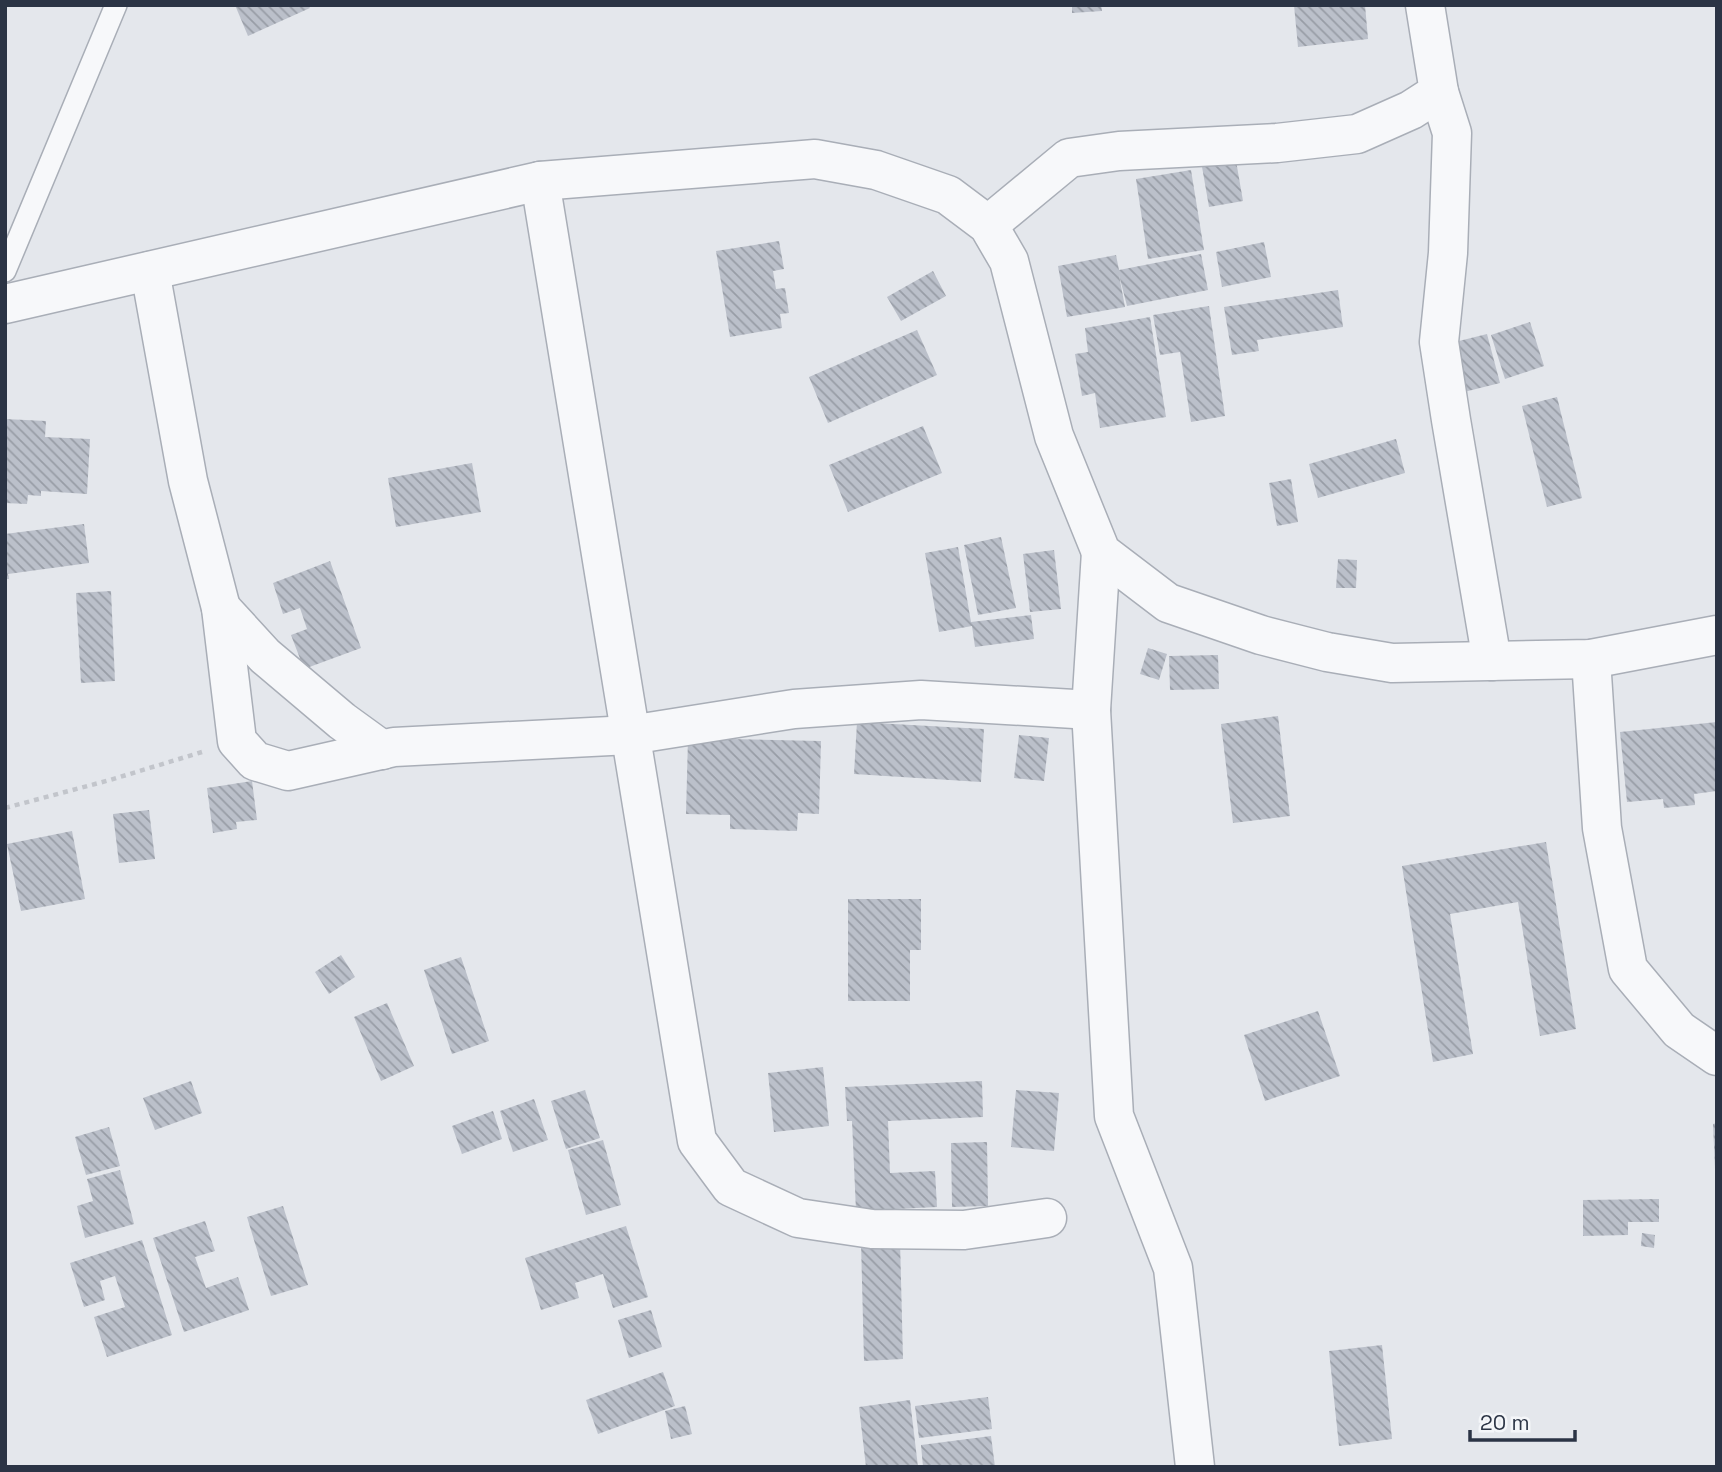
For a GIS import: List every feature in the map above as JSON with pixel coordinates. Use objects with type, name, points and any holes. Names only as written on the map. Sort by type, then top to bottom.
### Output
[{"type":"street","points":[[1425,5],[1439,92],[1452,133],[1448,253],[1440,342],[1492,662]]},
{"type":"street","points":[[988,225],[1069,158],[1119,151],[1277,143],[1357,134],[1411,110],[1439,92]]},
{"type":"street","points":[[5,304],[540,181],[815,159],[876,170],[948,195],[988,225],[1009,261],[1054,436],[1101,552],[1091,710],[1114,1116],[1173,1268],[1195,1467]]},
{"type":"street","points":[[540,181],[697,1141],[732,1187],[798,1218],[872,1229],[964,1230],[1047,1218]]},
{"type":"street","points":[[150,271],[188,481],[221,608],[237,741],[255,761],[288,771],[394,747],[630,735],[794,709],[921,700],[1091,710]]},
{"type":"street","points":[[1101,552],[1168,603],[1261,635],[1326,652],[1392,663],[1591,659],[1717,635]]},
{"type":"street","points":[[221,608],[265,656],[342,721],[382,750]]},
{"type":"street","points":[[1591,659],[1602,828],[1628,969],[1679,1030],[1717,1056]]},
{"type":"lane","points":[[5,271],[116,5]]},
{"type":"path","points":[[5,808],[110,780],[237,741]]},
{"type":"building","points":[[235,5],[308,5],[310,8],[248,36]]},
{"type":"building","points":[[1072,5],[1101,5],[1102,11],[1072,13]]},
{"type":"building","points":[[1294,5],[1365,5],[1368,39],[1298,47]]},
{"type":"building","points":[[1235,155],[1243,201],[1209,207],[1201,161]]},
{"type":"building","points":[[1191,170],[1204,250],[1148,259],[1136,179]]},
{"type":"building","points":[[779,241],[784,269],[773,271],[776,289],[785,288],[789,313],[780,314],[782,328],[730,337],[716,251]]},
{"type":"building","points":[[1264,242],[1271,277],[1222,287],[1216,252]]},
{"type":"building","points":[[1201,254],[1208,290],[1127,306],[1119,275],[1125,307],[1067,317],[1058,266],[1116,255],[1119,270]]},
{"type":"building","points":[[933,271],[946,296],[901,321],[887,297]]},
{"type":"building","points":[[1338,290],[1343,327],[1257,340],[1259,351],[1232,355],[1224,307]]},
{"type":"building","points":[[1209,306],[1225,416],[1191,422],[1180,352],[1160,355],[1153,315]]},
{"type":"building","points":[[1150,317],[1166,417],[1100,428],[1095,393],[1082,396],[1075,354],[1088,352],[1085,328]]},
{"type":"building","points":[[1530,322],[1544,366],[1505,379],[1491,335]]},
{"type":"building","points":[[917,330],[937,375],[828,423],[809,377]]},
{"type":"building","points":[[1487,334],[1500,383],[1460,393],[1447,344]]},
{"type":"building","points":[[1557,397],[1582,498],[1547,507],[1522,406]]},
{"type":"building","points":[[5,419],[46,421],[45,437],[90,439],[87,494],[41,491],[41,496],[28,495],[27,504],[5,503]]},
{"type":"building","points":[[923,426],[942,473],[848,512],[829,465]]},
{"type":"building","points":[[1396,439],[1405,473],[1318,498],[1309,464]]},
{"type":"building","points":[[472,463],[481,512],[396,527],[388,478]]},
{"type":"building","points":[[1291,479],[1298,522],[1277,526],[1269,483]]},
{"type":"building","points":[[84,524],[89,563],[8,574],[9,579],[5,579],[5,534]]},
{"type":"building","points":[[1001,537],[1016,608],[978,615],[964,545]]},
{"type":"building","points":[[958,547],[971,622],[1031,615],[1034,639],[975,647],[972,626],[939,632],[925,553]]},
{"type":"building","points":[[1054,550],[1061,609],[1030,612],[1023,554]]},
{"type":"building","points":[[1338,559],[1357,560],[1356,588],[1336,588]]},
{"type":"building","points":[[330,561],[361,648],[304,669],[291,635],[307,629],[300,608],[283,614],[273,583]]},
{"type":"building","points":[[111,591],[115,681],[81,683],[76,593]]},
{"type":"building","points":[[1148,648],[1167,654],[1159,680],[1140,674]]},
{"type":"building","points":[[1218,655],[1219,689],[1170,690],[1169,656]]},
{"type":"building","points":[[1278,716],[1290,816],[1233,823],[1221,724]]},
{"type":"building","points":[[857,722],[984,729],[981,782],[854,774]]},
{"type":"building","points":[[1717,722],[1717,791],[1694,794],[1695,805],[1664,808],[1663,799],[1627,802],[1620,732]]},
{"type":"building","points":[[1019,735],[1049,738],[1044,781],[1014,778]]},
{"type":"building","points":[[688,738],[821,741],[819,814],[798,813],[797,831],[730,829],[730,815],[686,814]]},
{"type":"building","points":[[252,781],[257,820],[236,822],[237,829],[213,833],[207,788]]},
{"type":"building","points":[[149,810],[155,859],[119,863],[113,814]]},
{"type":"building","points":[[72,831],[85,899],[21,911],[7,844]]},
{"type":"building","points":[[1546,842],[1576,1029],[1540,1036],[1518,902],[1450,914],[1473,1054],[1433,1062],[1402,866]]},
{"type":"building","points":[[848,899],[921,899],[921,950],[910,950],[910,1001],[848,1001]]},
{"type":"building","points":[[341,955],[355,977],[329,994],[315,972]]},
{"type":"building","points":[[461,957],[489,1041],[452,1054],[424,970]]},
{"type":"building","points":[[387,1003],[414,1066],[381,1081],[354,1017]]},
{"type":"building","points":[[1318,1011],[1340,1076],[1265,1101],[1244,1035]]},
{"type":"building","points":[[823,1067],[829,1126],[774,1132],[768,1073]]},
{"type":"building","points":[[191,1081],[202,1113],[155,1130],[143,1098]]},
{"type":"building","points":[[982,1081],[983,1117],[888,1121],[890,1173],[935,1171],[937,1207],[856,1211],[852,1121],[847,1121],[845,1087]]},
{"type":"building","points":[[585,1090],[600,1138],[566,1149],[551,1101]]},
{"type":"building","points":[[1016,1090],[1059,1093],[1054,1151],[1011,1147]]},
{"type":"building","points":[[534,1099],[548,1140],[513,1152],[500,1111]]},
{"type":"building","points":[[493,1111],[502,1139],[462,1154],[452,1126]]},
{"type":"building","points":[[1717,1123],[1717,1169],[1715,1169],[1713,1124]]},
{"type":"building","points":[[109,1127],[120,1166],[86,1175],[75,1137]]},
{"type":"building","points":[[603,1140],[621,1205],[586,1215],[568,1150]]},
{"type":"building","points":[[987,1142],[988,1206],[952,1207],[951,1143]]},
{"type":"building","points":[[120,1170],[134,1224],[85,1238],[77,1206],[93,1201],[87,1179]]},
{"type":"building","points":[[1659,1199],[1659,1222],[1628,1222],[1628,1235],[1583,1236],[1583,1200]]},
{"type":"building","points":[[283,1206],[308,1285],[271,1296],[247,1217]]},
{"type":"building","points":[[205,1221],[215,1251],[195,1257],[206,1288],[238,1277],[249,1310],[184,1332],[153,1238]]},
{"type":"building","points":[[626,1226],[648,1297],[613,1308],[603,1274],[575,1283],[579,1298],[541,1310],[525,1258]]},
{"type":"building","points":[[1642,1233],[1655,1235],[1654,1248],[1641,1246]]},
{"type":"building","points":[[142,1240],[172,1335],[107,1357],[94,1317],[125,1307],[115,1276],[100,1281],[105,1300],[84,1307],[70,1263]]},
{"type":"building","points":[[900,1240],[903,1359],[864,1361],[861,1242]]},
{"type":"building","points":[[651,1310],[662,1347],[629,1358],[618,1320]]},
{"type":"building","points":[[1382,1345],[1392,1439],[1339,1446],[1329,1351]]},
{"type":"building","points":[[663,1372],[675,1406],[598,1434],[586,1400]]},
{"type":"building","points":[[988,1397],[992,1429],[919,1438],[915,1406]]},
{"type":"building","points":[[910,1400],[918,1467],[866,1467],[859,1407]]},
{"type":"building","points":[[685,1406],[692,1434],[671,1439],[665,1411]]},
{"type":"building","points":[[991,1436],[995,1467],[923,1467],[921,1445]]}]
